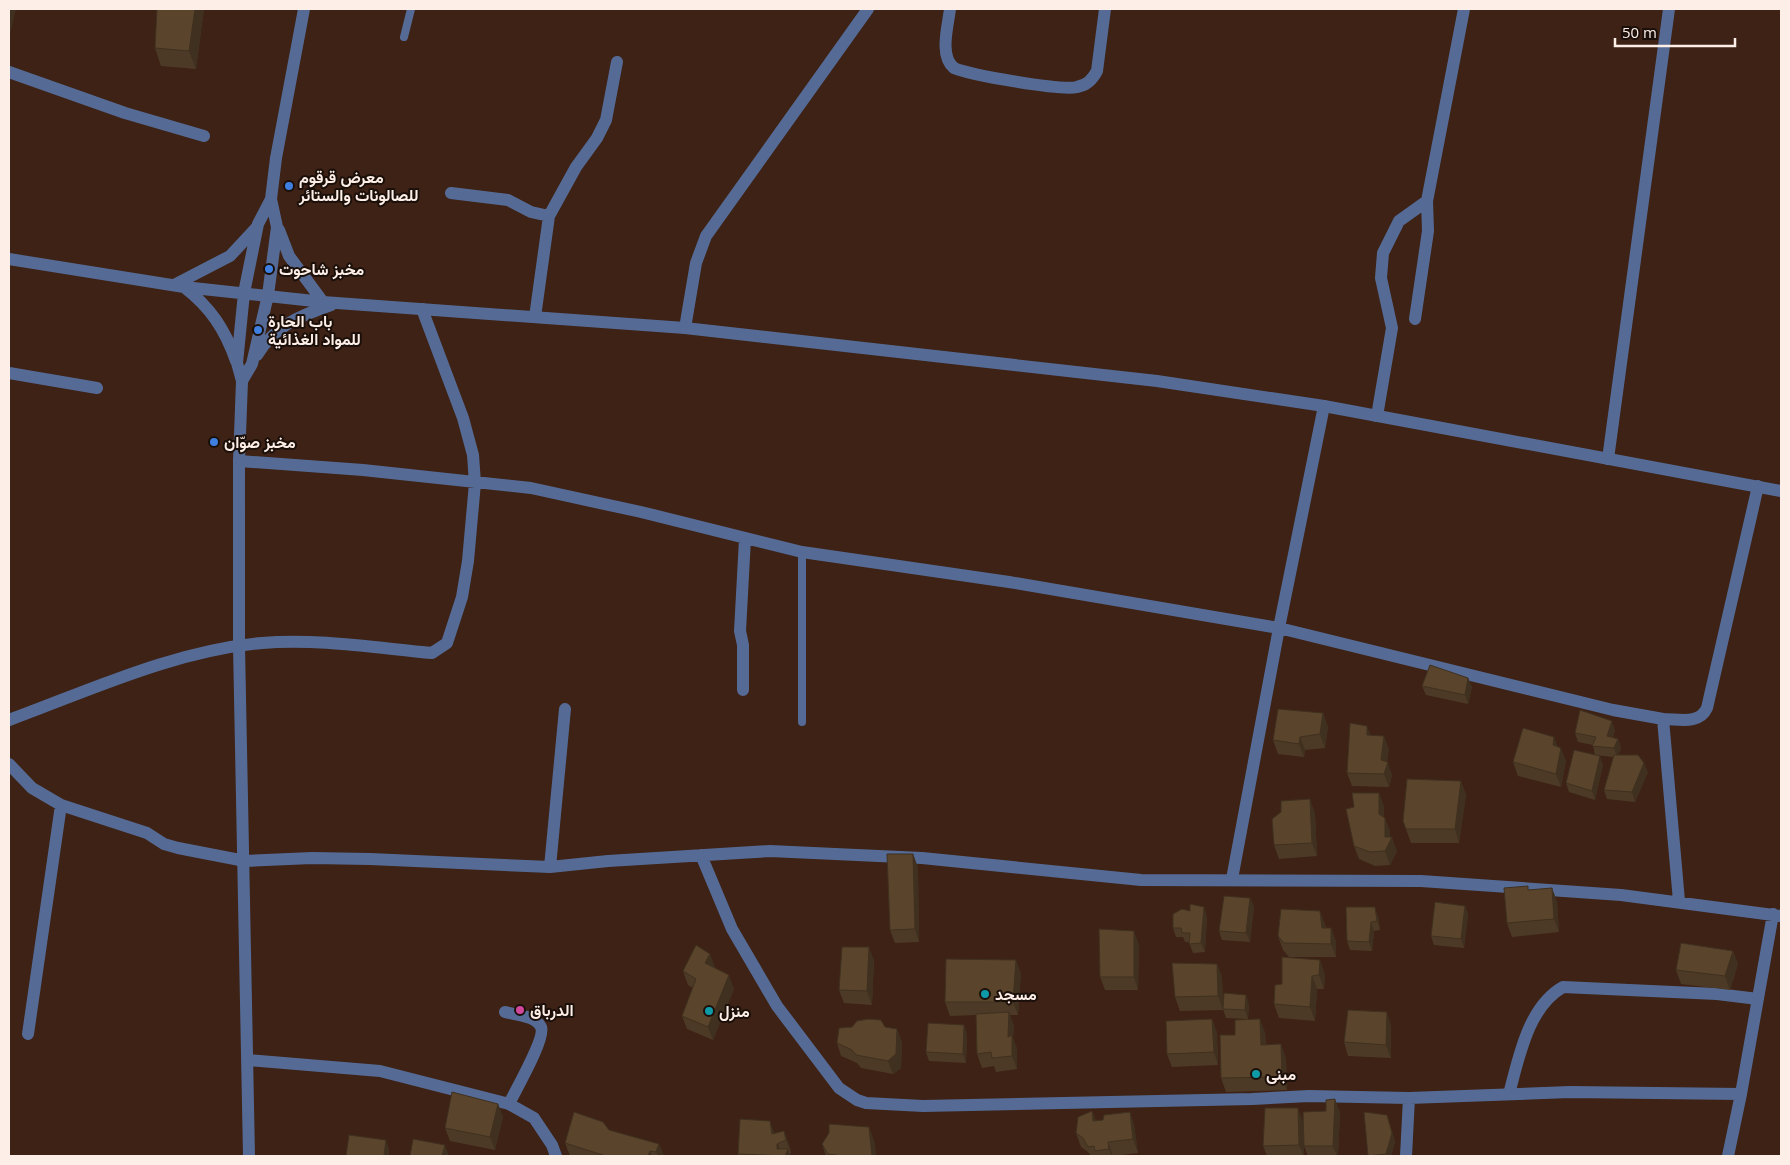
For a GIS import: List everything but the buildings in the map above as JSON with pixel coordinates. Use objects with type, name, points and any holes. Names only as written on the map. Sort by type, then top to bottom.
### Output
[{"type":"street","points":[[179,286],[230,256],[247,240],[271,199],[276,158],[304,9]]},
{"type":"street","points":[[685,328],[696,263],[706,236],[868,9]]},
{"type":"street","points":[[950,9],[946,53],[948,63],[954,68],[962,71],[1064,88],[1084,85],[1093,78],[1097,71],[1105,9]]},
{"type":"street","points":[[1415,319],[1428,231],[1427,201],[1464,9]]},
{"type":"street","points":[[1608,459],[1669,9]]},
{"type":"street","points":[[535,317],[549,216],[576,167],[598,138],[606,120],[617,62]]},
{"type":"street","points":[[9,72],[125,113],[204,136]]},
{"type":"street","points":[[451,193],[508,200],[531,212],[549,216]]},
{"type":"street","points":[[271,199],[278,227],[289,256],[329,303]]},
{"type":"street","points":[[1377,416],[1392,328],[1381,278],[1382,253],[1399,221],[1427,201]]},
{"type":"street","points":[[237,364],[244,293],[258,224]]},
{"type":"street","points":[[252,364],[268,295],[278,227]]},
{"type":"street","points":[[9,259],[179,286],[329,303],[685,328],[1157,381],[1324,406],[1781,491]]},
{"type":"street","points":[[179,286],[204,304],[221,325],[242,381],[239,461],[239,646],[245,862],[249,1156]]},
{"type":"street","points":[[242,381],[264,343],[288,322],[329,303]]},
{"type":"street","points":[[9,720],[191,655],[239,646],[291,642],[432,653],[447,643],[462,597],[468,561],[475,483],[473,455],[463,418],[422,309]]},
{"type":"street","points":[[9,373],[97,388]]},
{"type":"street","points":[[1232,879],[1278,628],[1324,406]]},
{"type":"street","points":[[239,461],[363,470],[531,488],[641,512],[802,552],[1009,582],[1278,628],[1613,710],[1663,719],[1696,720],[1704,715],[1708,708],[1758,486]]},
{"type":"street","points":[[744,690],[743,646],[740,632],[745,539]]},
{"type":"street","points":[[550,867],[565,708]]},
{"type":"street","points":[[1663,719],[1679,901]]},
{"type":"street","points":[[9,764],[32,788],[61,805],[147,834],[164,844],[245,862],[312,858],[370,858],[550,867],[770,851],[846,853],[922,858],[1141,880],[1421,881],[1679,901],[1777,915],[1758,999],[1728,1156]]},
{"type":"street","points":[[28,1034],[61,805]]},
{"type":"street","points":[[701,855],[732,929],[777,1006],[839,1088],[857,1100],[866,1103],[924,1106],[1252,1099],[1309,1096],[1409,1098],[1608,1092],[1741,1094]]},
{"type":"street","points":[[1509,1094],[1523,1046],[1538,1010],[1546,998],[1563,987],[1717,994],[1758,999]]},
{"type":"street","points":[[506,1012],[532,1019],[541,1026],[542,1031],[509,1104]]},
{"type":"street","points":[[248,1060],[380,1071],[509,1104],[534,1118],[556,1156]]},
{"type":"street","points":[[1406,1156],[1409,1098]]},
{"type":"lane","points":[[404,37],[411,9]]},
{"type":"lane","points":[[802,552],[802,722]]},
{"type":"place","name":"معرض قرقوم للصالونات والستائر","points":[[289,186]]},
{"type":"place","name":"مخبز شاحوت","points":[[269,269]]},
{"type":"place","name":"باب الحارة للمواد الغذائية","points":[[258,330]]},
{"type":"place","name":"مخبز صوّان","points":[[214,442]]},
{"type":"place","name":"مسجد","points":[[985,994]]},
{"type":"place","name":"الدرباق","points":[[520,1010]]},
{"type":"place","name":"منزل","points":[[709,1011]]},
{"type":"place","name":"مبنى","points":[[1256,1074]]}]
